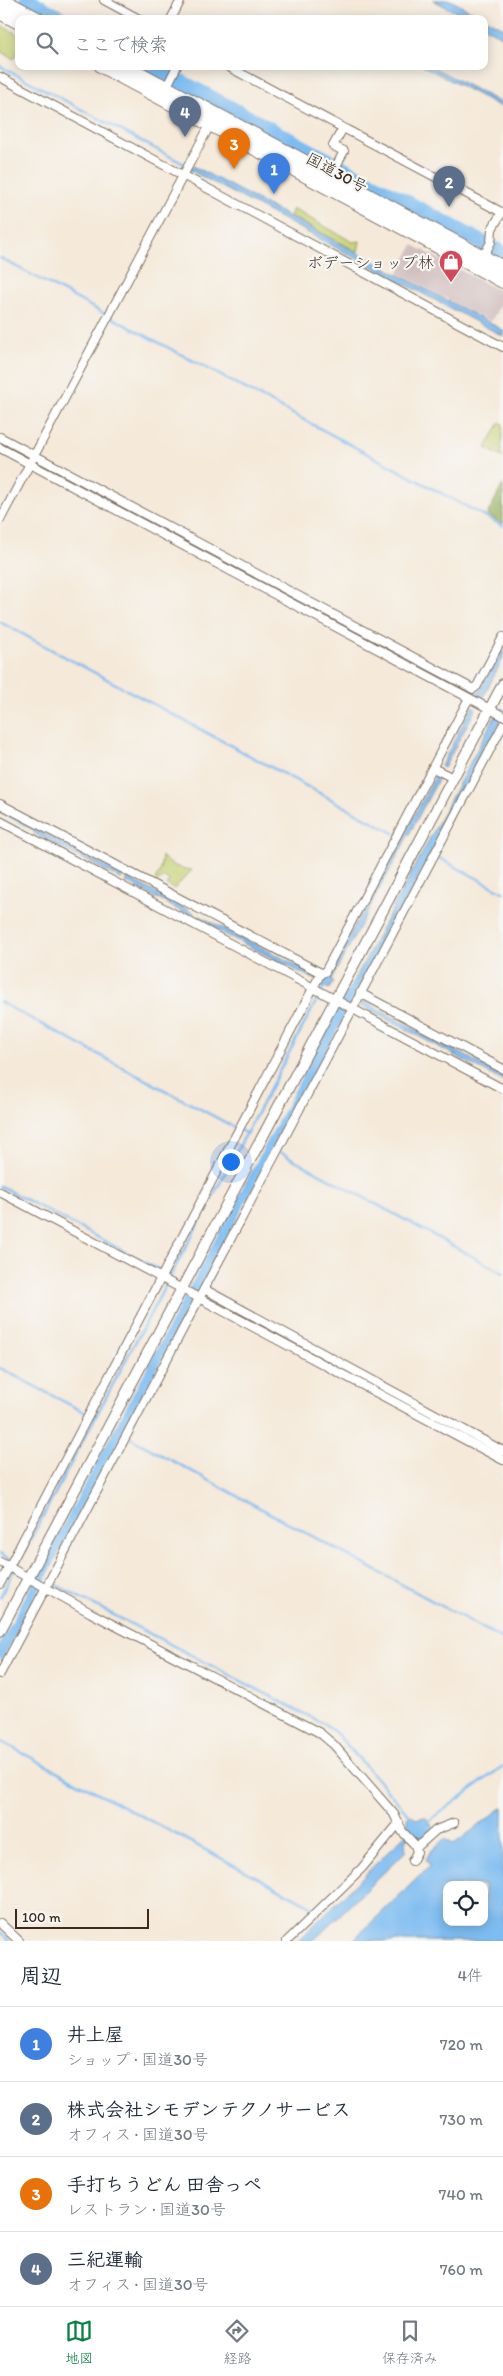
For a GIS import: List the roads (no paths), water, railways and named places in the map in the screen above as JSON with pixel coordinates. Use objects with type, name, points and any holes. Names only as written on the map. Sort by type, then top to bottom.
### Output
[{"type":"highway","points":[[2,0],[30,15]]},
{"type":"highway","points":[[0,12],[15,20]]},
{"type":"highway","name":"国道30号","points":[[110,70],[332,173],[485,254],[503,268]]},
{"type":"highway","name":"国道30号","points":[[134,70],[167,85],[213,119],[503,281]]},
{"type":"street","points":[[104,0],[132,15]]},
{"type":"street","points":[[174,15],[182,0]]},
{"type":"street","points":[[167,85],[174,70]]},
{"type":"street","points":[[234,70],[502,212],[492,229],[491,242],[485,254]]},
{"type":"street","points":[[0,77],[187,169],[503,347]]},
{"type":"street","points":[[0,520],[213,119]]},
{"type":"street","points":[[332,173],[344,151],[333,146],[343,128]]},
{"type":"street","points":[[0,437],[32,459],[472,696],[497,712]]},
{"type":"street","points":[[0,448],[32,459]]},
{"type":"street","points":[[0,1584],[89,1415],[177,1284],[350,1001],[472,696],[503,637]]},
{"type":"street","points":[[0,1674],[44,1586],[177,1284],[239,1130],[325,972],[442,772],[497,712],[503,684]]},
{"type":"street","points":[[204,1289],[350,1001],[503,725]]},
{"type":"street","points":[[0,804],[503,1089]]},
{"type":"street","points":[[0,821],[319,984]]},
{"type":"street","points":[[350,1001],[503,1070]]},
{"type":"street","points":[[0,1192],[419,1409],[503,1450]]},
{"type":"street","points":[[177,1284],[204,1289],[419,1409],[503,1460]]},
{"type":"street","points":[[0,1631],[31,1579],[177,1284]]},
{"type":"street","points":[[0,1562],[10,1564],[31,1579],[320,1733],[334,1745],[394,1814],[402,1831],[416,1848],[417,1852],[412,1861]]},
{"type":"street","points":[[287,1941],[362,1868],[399,1823]]},
{"type":"street","points":[[416,1848],[436,1830],[454,1824]]},
{"type":"street","points":[[0,1923],[19,1941]]},
{"type":"water","points":[[433,0],[450,0],[478,15],[461,15]]},
{"type":"water","points":[[488,20],[503,28],[503,37],[488,29]]},
{"type":"water","points":[[431,70],[439,70],[503,104],[503,108]]},
{"type":"water","points":[[193,166],[503,330],[503,336],[190,170]]},
{"type":"water","points":[[503,649],[503,658],[482,699],[472,695],[479,693]]},
{"type":"water","points":[[472,706],[476,708],[444,768],[441,766]]},
{"type":"water","points":[[495,716],[500,717],[501,721],[353,1000],[346,998],[346,996]]},
{"type":"water","points":[[436,775],[440,776],[331,980],[333,982],[329,989],[320,984],[321,978],[327,977]]},
{"type":"water","points":[[36,829],[123,876],[121,879],[34,833]]},
{"type":"water","points":[[128,878],[194,913],[192,917],[126,882]]},
{"type":"water","points":[[199,916],[316,975],[314,979],[197,920]]},
{"type":"water","points":[[363,1001],[503,1076],[503,1081],[360,1005]]},
{"type":"water","points":[[503,1807],[503,1941],[352,1941],[430,1866],[426,1860],[430,1852],[444,1839],[454,1844]]},
{"type":"water","points":[[411,1815],[416,1819],[425,1817],[433,1827],[422,1838],[417,1835],[410,1835],[405,1841],[406,1851],[313,1941],[298,1941],[408,1832],[407,1818]]},
{"type":"waterway","points":[[27,0],[55,15]]},
{"type":"waterway","points":[[0,66],[186,165]]},
{"type":"waterway","points":[[158,70],[503,254]]},
{"type":"waterway","points":[[0,258],[503,526]]},
{"type":"waterway","points":[[0,442],[474,694]]},
{"type":"waterway","points":[[0,622],[394,833]]},
{"type":"waterway","points":[[0,811],[37,831]]},
{"type":"waterway","points":[[437,857],[503,892]]},
{"type":"waterway","points":[[0,1597],[325,985]]},
{"type":"waterway","points":[[0,1654],[355,987]]},
{"type":"waterway","points":[[0,1002],[247,1134]]},
{"type":"waterway","points":[[280,1152],[503,1273]]},
{"type":"waterway","points":[[0,1186],[171,1276]]},
{"type":"waterway","points":[[194,1288],[198,1291]]},
{"type":"waterway","points":[[208,1296],[387,1393]]},
{"type":"waterway","points":[[0,1368],[95,1418]]},
{"type":"waterway","points":[[132,1439],[503,1639]]},
{"type":"waterway","points":[[0,1554],[18,1564]]},
{"type":"waterway","points":[[41,1576],[45,1579]]},
{"type":"waterway","points":[[52,1583],[326,1725],[336,1733],[412,1818]]},
{"type":"waterway","points":[[0,1741],[313,1907]]},
{"type":"waterway","points":[[426,1823],[503,1766]]},
{"type":"waterway","points":[[0,1932],[10,1941]]},
{"type":"place","name":"三紀運輸","points":[[185,137]]},
{"type":"place","name":"手打ちうどん 田舎っぺ","points":[[234,169]]},
{"type":"place","name":"井上屋","points":[[274,194]]},
{"type":"place","name":"株式会社シモデンテクノサービス","points":[[449,207]]},
{"type":"place","name":"ボデーショップ林","points":[[451,283]]}]
